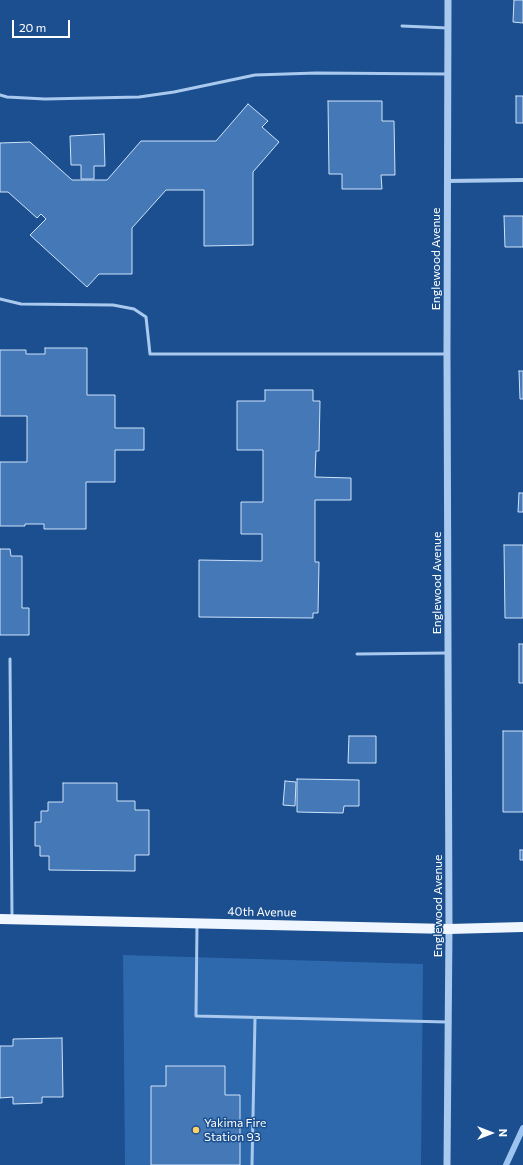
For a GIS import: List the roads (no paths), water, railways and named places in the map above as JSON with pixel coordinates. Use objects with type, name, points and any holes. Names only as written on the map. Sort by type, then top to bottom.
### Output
[{"type":"main road","name":"40th Avenue","points":[[0,919],[449,929],[523,927]]},
{"type":"street","name":"Englewood Avenue","points":[[447,1165],[449,929],[447,354],[448,0]]},
{"type":"street","points":[[447,181],[523,180]]},
{"type":"lane","points":[[402,26],[448,28]]},
{"type":"lane","points":[[0,95],[7,97],[45,99],[139,97],[174,92],[255,75],[316,73],[448,74]]},
{"type":"lane","points":[[0,299],[21,304],[113,305],[134,309],[146,317],[150,354],[447,354]]},
{"type":"lane","points":[[357,654],[448,653]]},
{"type":"lane","points":[[10,659],[12,919]]},
{"type":"lane","points":[[198,924],[196,1016],[448,1022]]},
{"type":"lane","points":[[252,1165],[255,1018]]},
{"type":"waterway","points":[[506,1165],[523,1128]]},
{"type":"place","name":"Yakima Fire Station 93","points":[[196,1130]]}]
